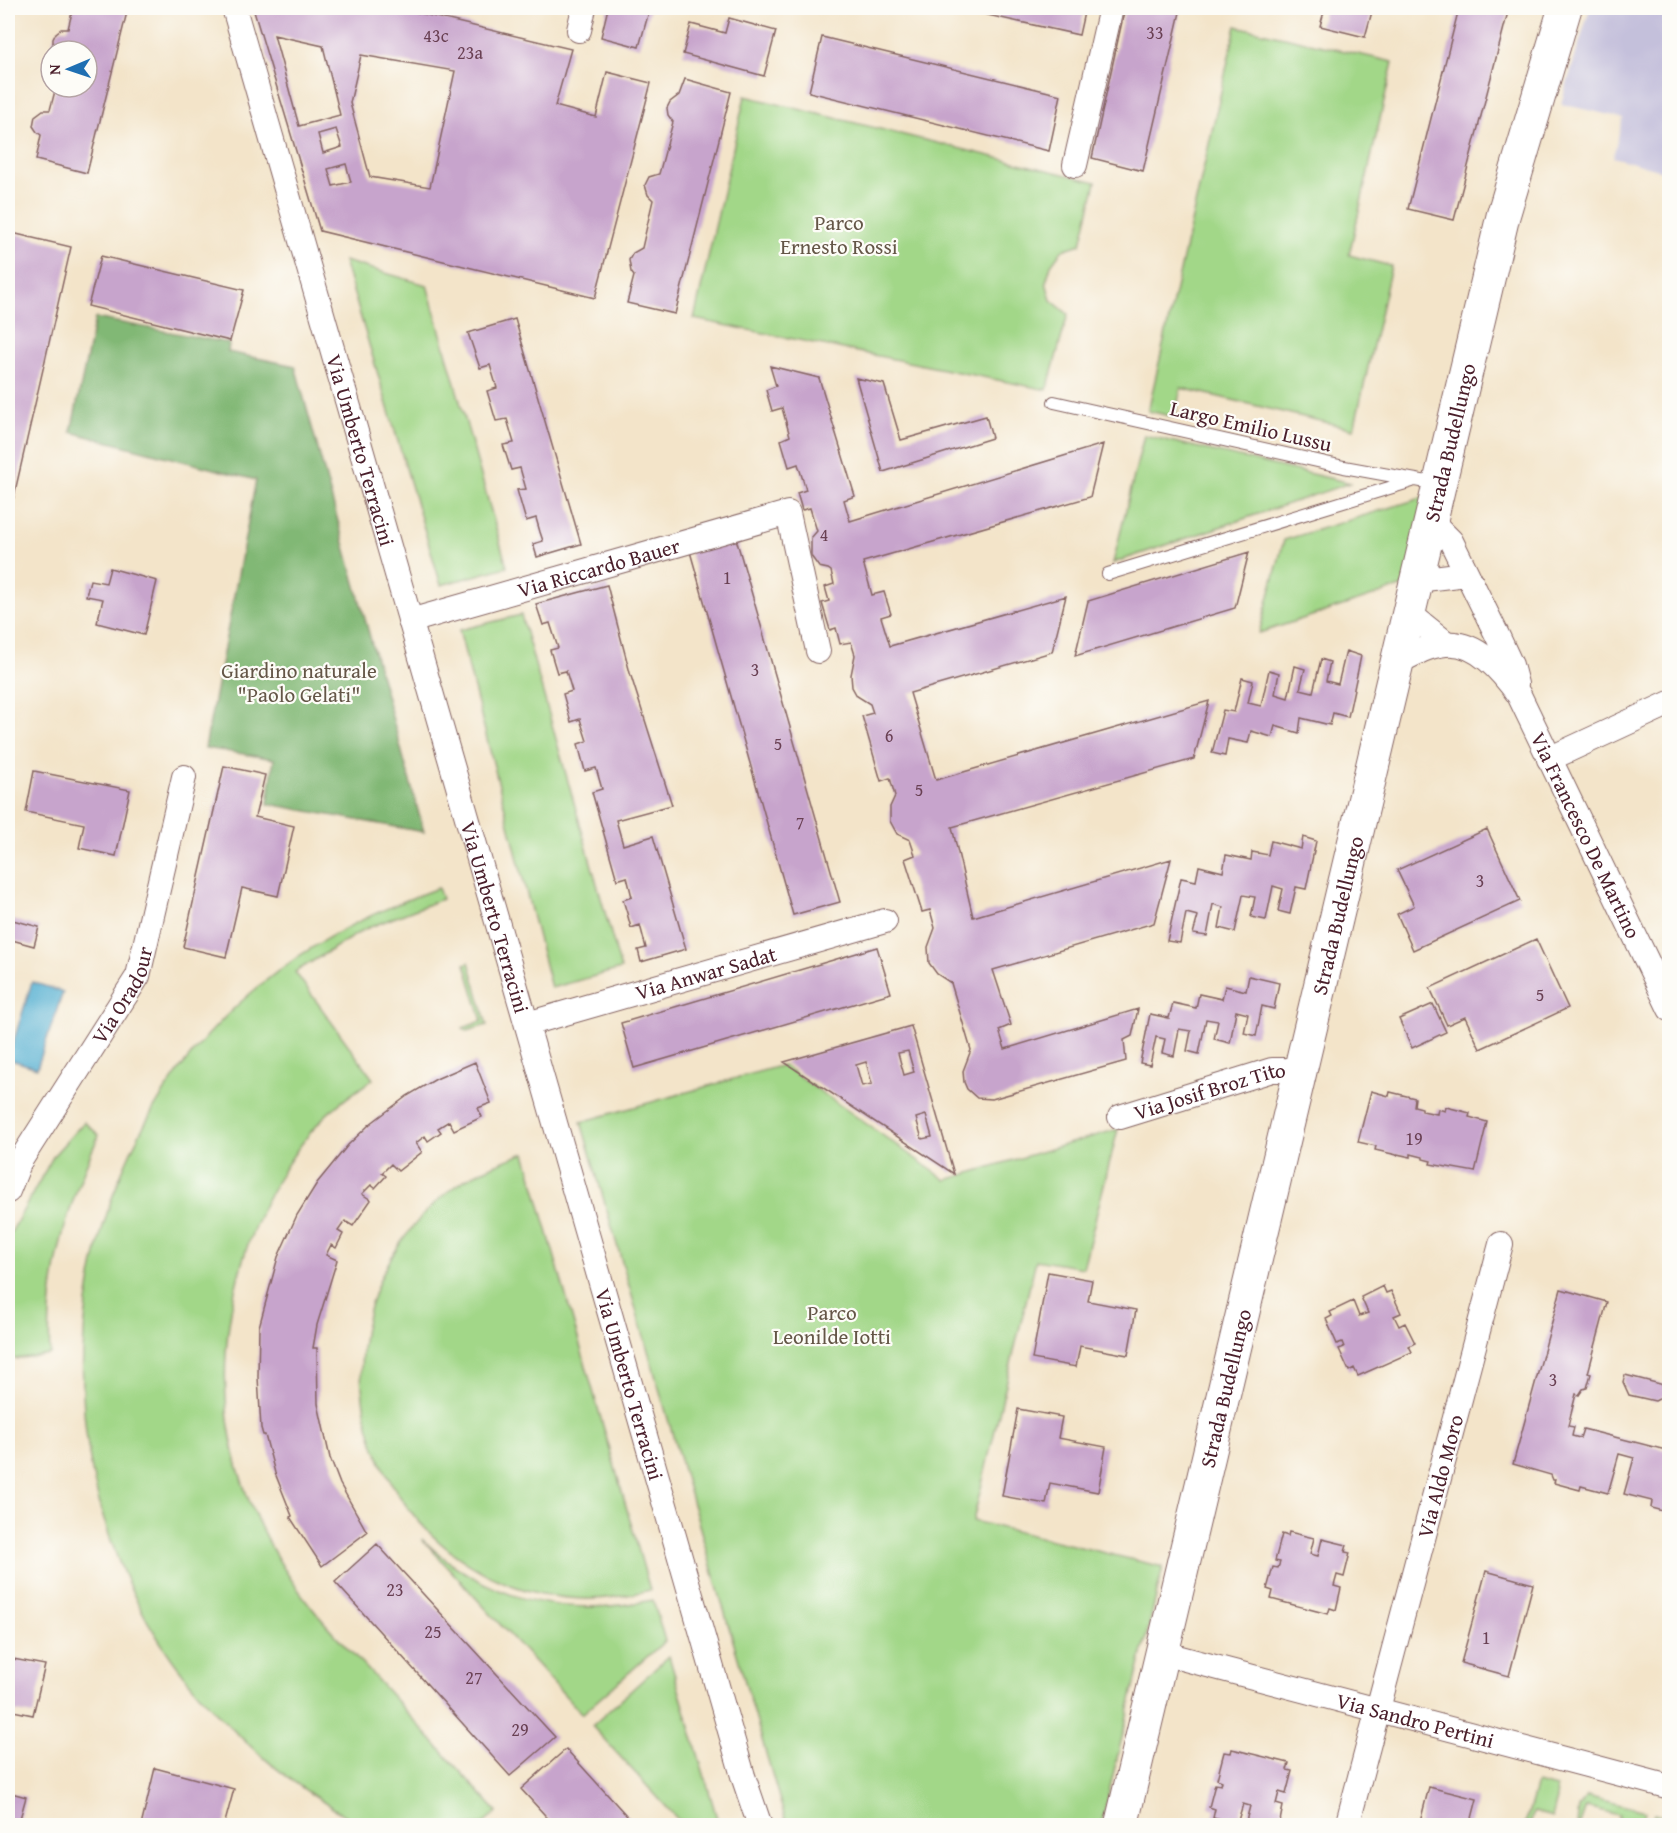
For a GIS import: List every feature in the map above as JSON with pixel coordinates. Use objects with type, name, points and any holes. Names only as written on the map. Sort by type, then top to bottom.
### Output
[{"type":"street","name":"Via Umberto Terracini","points":[[234,8],[743,1776],[760,1826]]},
{"type":"street","points":[[1075,165],[1111,8]]},
{"type":"street","name":"Strada Budellungo","points":[[1121,1826],[1432,522],[1426,482],[1565,8]]},
{"type":"street","name":"Via Riccardo Bauer","points":[[410,621],[788,513],[818,651]]},
{"type":"street","name":"Via Francesco De Martino","points":[[1432,522],[1451,541],[1487,613],[1511,665],[1519,695],[1670,1009]]},
{"type":"street","points":[[1417,580],[1466,574]]},
{"type":"street","name":"Via Francesco De Martino","points":[[1410,614],[1446,643],[1462,646],[1484,656],[1519,695]]},
{"type":"street","points":[[1398,662],[1427,648],[1446,643]]},
{"type":"street","points":[[1549,759],[1670,703]]},
{"type":"street","name":"Via Oradour","points":[[8,1191],[20,1161],[138,976],[184,777]]},
{"type":"street","name":"Via Anwar Sadat","points":[[527,1024],[885,921]]},
{"type":"street","name":"Via Josif Broz Tito","points":[[1120,1117],[1272,1070],[1299,1074]]},
{"type":"street","name":"Via Aldo Moro","points":[[1347,1826],[1501,1244]]},
{"type":"street","name":"Via Sandro Pertini","points":[[1162,1653],[1670,1787]]},
{"type":"lane","name":"Largo Emilio Lussu","points":[[1054,402],[1426,482]]},
{"type":"lane","points":[[1108,574],[1426,482]]},
{"type":"shaded area","points":[[1590,8],[1669,8],[1669,173],[1613,157],[1623,118],[1561,104]]},
{"type":"green space","points":[[1236,26],[1393,62],[1349,255],[1391,266],[1354,429],[1181,388],[1175,417],[1148,411]]},
{"type":"green space","name":"Parco Ernesto Rossi","points":[[745,96],[1096,182],[1081,244],[1062,250],[1051,265],[1046,282],[1051,300],[1068,314],[1047,390],[694,319]]},
{"type":"green space","points":[[344,261],[427,285],[507,567],[441,585]]},
{"type":"green space","name":"Giardino naturale \"Paolo Gelati\"","points":[[95,318],[229,343],[228,352],[295,366],[424,832],[268,804],[274,759],[205,748],[256,480],[71,432]]},
{"type":"green space","points":[[1144,435],[1350,483],[1113,563]]},
{"type":"green space","points":[[1428,496],[1413,583],[1259,633],[1284,540]]},
{"type":"green space","points":[[521,615],[621,969],[551,988],[459,630]]},
{"type":"green space","points":[[438,888],[442,899],[365,929],[295,972],[373,1079],[323,1118],[297,1150],[274,1186],[248,1243],[242,1263],[231,1310],[226,1355],[226,1399],[232,1442],[243,1483],[259,1524],[281,1564],[324,1622],[497,1812],[482,1825],[370,1826],[353,1821],[310,1793],[245,1742],[202,1697],[147,1621],[109,1536],[88,1446],[83,1354],[94,1262],[121,1173],[165,1091],[224,1018],[273,975],[350,926]]},
{"type":"green space","points":[[469,962],[487,1025],[467,1031],[463,1028],[482,1021],[465,964]]},
{"type":"green space","name":"Parco Leonilde Iotti","points":[[783,1065],[946,1180],[1118,1129],[1083,1268],[1036,1260],[973,1521],[1163,1567],[1101,1825],[787,1825],[581,1122]]},
{"type":"green space","points":[[84,1122],[99,1135],[78,1188],[61,1242],[51,1297],[50,1354],[8,1360],[8,1238],[54,1155]]},
{"type":"green space","points":[[525,1153],[650,1590],[588,1599],[531,1591],[480,1571],[436,1539],[401,1499],[377,1452],[363,1400],[363,1345],[376,1289],[383,1273],[411,1229],[449,1191],[478,1173]]},
{"type":"green space","points":[[422,1539],[447,1560],[474,1578],[501,1591],[529,1600],[589,1607],[653,1600],[665,1641],[582,1714]]},
{"type":"green space","points":[[669,1656],[719,1825],[683,1825],[592,1726]]},
{"type":"green space","points":[[1537,1783],[1556,1788],[1557,1799],[1552,1817],[1534,1812],[1530,1825],[1525,1825]]},
{"type":"green space","points":[[1586,1796],[1645,1811],[1641,1825],[1617,1825],[1619,1815],[1586,1807],[1580,1824],[1577,1824],[1579,1808]]},
{"type":"green space","points":[[1654,1814],[1669,1818],[1669,1825],[1651,1825]]},
{"type":"water","points":[[32,982],[63,992],[37,1068],[8,1059]]},
{"type":"building","points":[[73,8],[128,8],[87,173],[36,160],[41,135],[33,126],[35,116],[43,110],[50,110],[53,99],[99,99],[99,39],[53,39],[61,29],[68,29]]},
{"type":"building","points":[[253,8],[398,8],[571,49],[555,106],[596,117],[607,72],[651,83],[595,298],[320,231]],"holes":[[[274,35],[323,46],[340,115],[299,126]],[[361,55],[455,71],[430,187],[370,177],[350,103]],[[336,129],[342,147],[323,153],[318,134]],[[346,164],[351,182],[333,186],[328,169]]]},
{"type":"building","points":[[608,8],[650,8],[639,47],[601,37]]},
{"type":"building","points":[[956,8],[1085,8],[1079,35]]},
{"type":"building","points":[[1125,8],[1181,8],[1143,171],[1092,158]]},
{"type":"building","points":[[1325,8],[1373,8],[1365,37],[1320,26]]},
{"type":"building","points":[[1459,8],[1509,8],[1454,220],[1408,209]]},
{"type":"building","points":[[729,18],[776,31],[764,76],[683,54],[691,24],[725,33]]},
{"type":"building","points":[[822,37],[1061,95],[1049,151],[809,92]]},
{"type":"building","points":[[685,79],[731,92],[675,314],[627,303],[634,276],[629,260],[633,253],[642,248],[653,200],[648,195],[645,185],[649,177],[659,174],[673,122],[668,115],[667,108],[670,102],[679,95]]},
{"type":"building","points":[[8,232],[71,247],[8,522]]},
{"type":"building","points":[[101,256],[244,290],[230,341],[88,306]]},
{"type":"building","points":[[515,319],[581,544],[537,557],[533,544],[543,541],[536,518],[526,521],[517,490],[526,489],[520,468],[511,470],[503,445],[514,443],[507,419],[496,421],[487,391],[497,388],[490,365],[480,368],[468,333]]},
{"type":"building","points":[[770,366],[819,378],[855,496],[844,500],[850,521],[1103,444],[1090,497],[863,562],[872,595],[884,592],[891,614],[881,617],[890,646],[1066,596],[1052,652],[910,693],[936,780],[1209,701],[1194,759],[952,827],[973,917],[1171,859],[1154,923],[993,970],[1011,1025],[999,1030],[1005,1049],[1138,1009],[1132,1036],[1124,1040],[1126,1061],[992,1099],[977,1098],[967,1089],[963,1071],[971,1050],[951,983],[937,974],[929,963],[928,947],[935,928],[930,910],[922,912],[905,859],[915,855],[910,840],[897,834],[890,821],[890,807],[895,796],[890,778],[881,781],[862,716],[873,713],[870,704],[857,696],[852,687],[851,675],[855,655],[851,642],[840,644],[836,628],[830,630],[822,603],[829,601],[825,587],[834,584],[831,571],[819,567],[811,556],[811,538],[817,531],[810,508],[802,510],[797,493],[806,490],[798,464],[789,467],[781,440],[790,436],[782,408],[772,411],[766,390],[776,386]]},
{"type":"building","points":[[856,378],[884,384],[901,440],[986,416],[992,438],[883,472]]},
{"type":"building","points":[[735,535],[840,902],[793,915],[689,548]]},
{"type":"building","points":[[1249,552],[1235,608],[1075,656],[1088,601]]},
{"type":"building","points":[[110,568],[157,581],[144,635],[97,623],[103,599],[86,596],[90,580],[106,583]]},
{"type":"building","points":[[607,585],[630,673],[672,805],[616,820],[623,845],[653,836],[686,949],[641,962],[638,950],[646,948],[640,925],[631,928],[623,900],[632,897],[627,877],[617,880],[592,792],[602,789],[596,768],[585,771],[578,744],[587,741],[580,719],[571,722],[563,694],[572,691],[566,671],[557,673],[550,650],[558,648],[550,623],[543,625],[536,604]]},
{"type":"building","points":[[1346,651],[1361,656],[1348,717],[1333,713],[1330,725],[1301,718],[1299,733],[1275,726],[1272,737],[1251,731],[1248,743],[1228,739],[1225,756],[1212,753],[1223,710],[1234,712],[1242,678],[1253,681],[1248,703],[1261,706],[1269,670],[1279,673],[1275,694],[1288,698],[1295,666],[1305,669],[1300,689],[1313,692],[1321,659],[1330,662],[1326,681],[1338,684]]},
{"type":"building","points":[[224,766],[265,775],[255,817],[294,826],[278,896],[242,888],[226,957],[183,947]]},
{"type":"building","points":[[34,771],[130,790],[116,856],[79,848],[84,824],[26,812]]},
{"type":"building","points":[[1487,829],[1520,901],[1413,950],[1397,914],[1414,906],[1397,870]]},
{"type":"building","points":[[1303,837],[1316,841],[1306,889],[1296,887],[1290,914],[1278,911],[1283,889],[1273,886],[1266,920],[1251,917],[1255,897],[1243,895],[1235,932],[1219,928],[1223,907],[1213,904],[1207,936],[1193,934],[1198,916],[1186,913],[1180,943],[1167,941],[1181,878],[1196,881],[1199,866],[1223,872],[1226,855],[1251,860],[1252,852],[1268,855],[1271,841],[1301,849]]},
{"type":"building","points":[[9,919],[39,927],[34,946],[8,939]]},
{"type":"building","points":[[1536,939],[1568,1008],[1480,1049],[1465,1017],[1447,1025],[1430,988]]},
{"type":"building","points":[[877,947],[891,993],[634,1068],[621,1023]]},
{"type":"building","points":[[1249,976],[1279,983],[1274,1009],[1262,1006],[1256,1036],[1244,1033],[1248,1014],[1236,1011],[1230,1043],[1214,1039],[1218,1021],[1206,1019],[1199,1054],[1187,1051],[1191,1031],[1179,1029],[1174,1056],[1162,1053],[1165,1039],[1156,1037],[1150,1065],[1140,1063],[1150,1014],[1169,1018],[1173,1003],[1196,1008],[1199,994],[1222,999],[1225,986],[1246,991]]},
{"type":"building","points":[[1433,1004],[1446,1032],[1412,1048],[1399,1019]]},
{"type":"building","points":[[911,1026],[954,1174],[784,1062]],"holes":[[[908,1051],[914,1072],[904,1075],[898,1053]],[[866,1062],[872,1084],[862,1086],[856,1065]],[[926,1115],[932,1137],[922,1139],[916,1118]]]},
{"type":"building","points":[[475,1062],[491,1103],[478,1108],[482,1117],[454,1130],[449,1121],[438,1128],[441,1132],[428,1141],[425,1136],[416,1143],[422,1152],[398,1171],[391,1164],[382,1173],[386,1176],[375,1188],[371,1185],[362,1194],[371,1200],[353,1226],[345,1221],[338,1231],[343,1234],[336,1248],[331,1245],[326,1255],[337,1260],[317,1325],[313,1348],[317,1348],[318,1404],[330,1458],[340,1484],[367,1532],[322,1566],[290,1517],[292,1516],[261,1428],[258,1377],[259,1327],[278,1257],[297,1215],[317,1183],[348,1145],[370,1124],[407,1096],[436,1079]]},
{"type":"building","points":[[1371,1091],[1389,1096],[1390,1092],[1415,1098],[1414,1106],[1422,1108],[1422,1111],[1437,1114],[1438,1109],[1445,1111],[1446,1107],[1470,1113],[1469,1117],[1487,1122],[1475,1172],[1430,1164],[1431,1161],[1411,1154],[1411,1157],[1375,1150],[1376,1146],[1358,1142]]},
{"type":"building","points":[[1048,1272],[1092,1280],[1088,1301],[1136,1310],[1128,1355],[1080,1346],[1076,1367],[1032,1359]]},
{"type":"building","points":[[1383,1286],[1386,1293],[1391,1291],[1401,1313],[1394,1316],[1399,1326],[1405,1323],[1415,1343],[1409,1346],[1412,1352],[1358,1376],[1354,1368],[1349,1371],[1339,1349],[1344,1347],[1342,1342],[1337,1344],[1326,1319],[1332,1316],[1330,1312],[1353,1301],[1359,1316],[1368,1313],[1361,1297]]},
{"type":"building","points":[[1561,1289],[1607,1302],[1588,1373],[1591,1374],[1587,1388],[1583,1389],[1579,1395],[1576,1394],[1568,1426],[1574,1427],[1572,1436],[1580,1438],[1583,1429],[1670,1451],[1670,1513],[1651,1508],[1652,1501],[1624,1494],[1634,1458],[1619,1454],[1608,1493],[1581,1486],[1580,1490],[1554,1483],[1555,1480],[1551,1475],[1513,1464]]},
{"type":"building","points":[[1625,1375],[1668,1386],[1665,1396],[1655,1401],[1629,1395],[1623,1382]]},
{"type":"building","points":[[1018,1409],[1062,1417],[1058,1438],[1106,1447],[1098,1492],[1050,1483],[1046,1504],[1002,1496]]},
{"type":"building","points":[[1289,1532],[1314,1538],[1310,1554],[1318,1556],[1322,1539],[1347,1545],[1345,1552],[1350,1553],[1344,1577],[1337,1575],[1334,1586],[1341,1588],[1336,1610],[1330,1608],[1328,1614],[1271,1599],[1273,1591],[1267,1589],[1273,1567],[1278,1568],[1280,1562],[1275,1561],[1282,1534],[1288,1536]]},
{"type":"building","points":[[377,1544],[555,1737],[510,1776],[335,1582]]},
{"type":"building","points":[[1486,1571],[1533,1584],[1509,1676],[1461,1663]]},
{"type":"building","points":[[8,1658],[45,1665],[33,1715],[8,1710]]},
{"type":"building","points":[[566,1749],[636,1826],[555,1826],[521,1789]]},
{"type":"building","points":[[1232,1749],[1289,1763],[1287,1770],[1292,1771],[1286,1794],[1279,1792],[1276,1804],[1283,1806],[1279,1826],[1245,1825],[1250,1806],[1243,1804],[1237,1824],[1213,1818],[1215,1809],[1209,1807],[1215,1784],[1221,1785],[1222,1781],[1217,1779],[1224,1752],[1231,1753]]},
{"type":"building","points":[[155,1768],[234,1789],[224,1826],[141,1826]]},
{"type":"building","points":[[1429,1787],[1477,1799],[1470,1826],[1419,1826]]},
{"type":"building","points":[[8,1792],[26,1797],[18,1826],[8,1823]]}]
